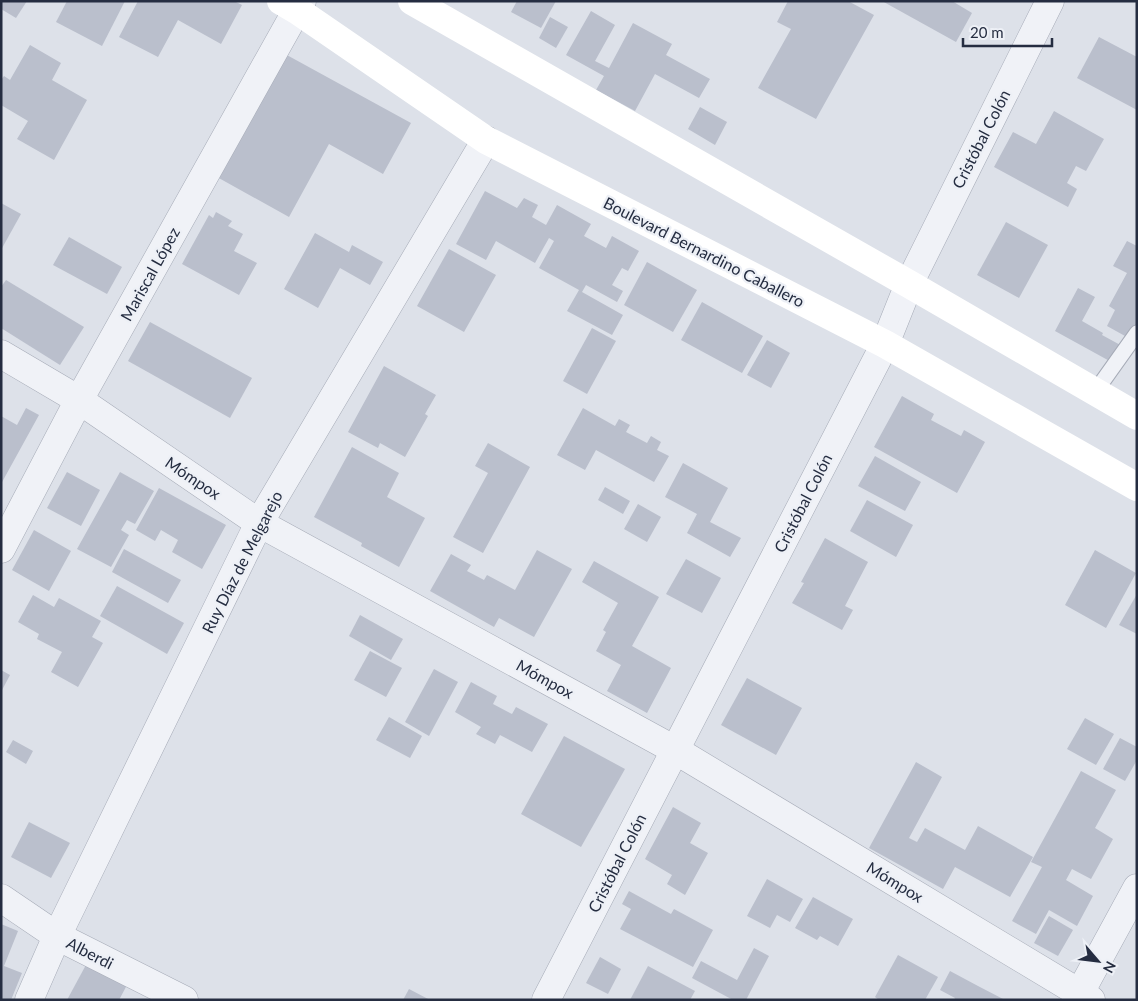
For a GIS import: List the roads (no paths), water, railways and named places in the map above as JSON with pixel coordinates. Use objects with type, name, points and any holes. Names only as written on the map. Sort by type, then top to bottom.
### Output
[{"type":"main road","points":[[412,1],[1137,416]]},
{"type":"main road","name":"Boulevard Bernardino Caballero","points":[[294,4],[486,140],[885,344],[1137,487]]},
{"type":"street","name":"Cristóbal Colón","points":[[546,1000],[885,344],[908,284],[1050,1]]},
{"type":"street","name":"Mariscal López","points":[[1,549],[79,400],[294,4]]},
{"type":"street","name":"Ruy Díaz de Melgarejo","points":[[29,1000],[57,936],[260,523],[486,140]]},
{"type":"street","name":"Mómpox","points":[[1,354],[79,400],[260,523],[675,750],[1082,997]]},
{"type":"street","points":[[1082,997],[1137,888]]},
{"type":"street","name":"Alberdi","points":[[1,898],[57,936],[184,1000]]},
{"type":"lane","points":[[1095,392],[1137,333]]}]
